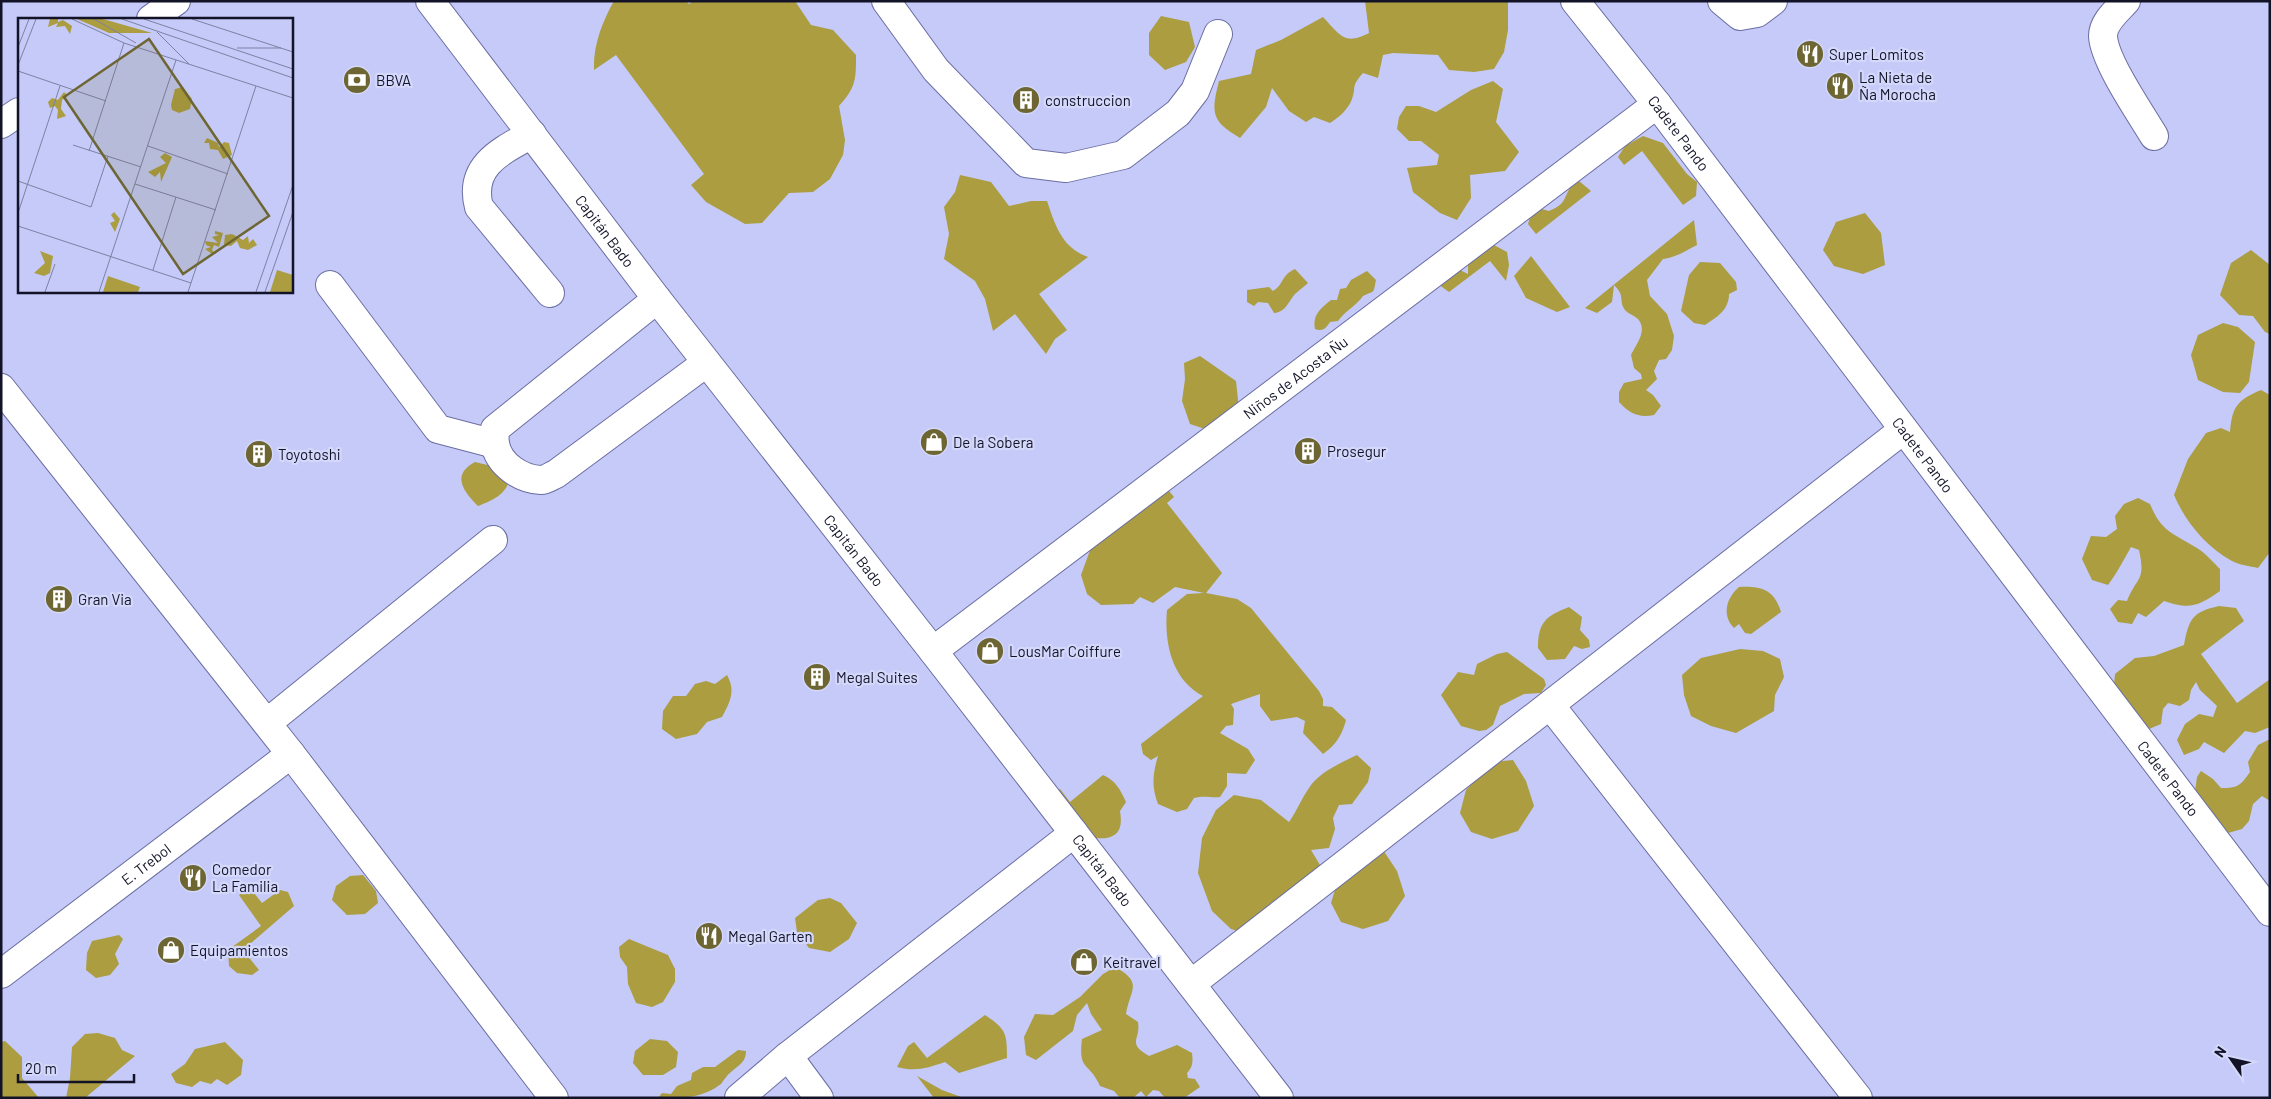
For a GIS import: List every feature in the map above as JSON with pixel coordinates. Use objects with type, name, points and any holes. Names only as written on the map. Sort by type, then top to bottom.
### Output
[{"type":"street","points":[[152,18],[176,1]]},
{"type":"street","name":"Capitán Bado","points":[[430,1],[706,363],[933,650],[1279,1098]]},
{"type":"street","points":[[886,1],[936,70],[1026,163],[1066,168],[1123,155],[1178,113],[1195,91],[1218,34]]},
{"type":"street","name":"Cadete Pando","points":[[1575,1],[1657,104],[2270,912]]},
{"type":"street","points":[[1722,1],[1740,16],[1757,13],[1773,1]]},
{"type":"street","points":[[2126,1],[2108,20],[2103,36],[2113,65],[2154,136]]},
{"type":"street","name":"Niños de Acosta Ñu","points":[[933,650],[1657,104]]},
{"type":"street","points":[[1,124],[18,113]]},
{"type":"street","points":[[532,134],[502,150],[488,162],[477,180],[475,193],[479,207],[550,293]]},
{"type":"street","points":[[330,285],[438,429],[495,444]]},
{"type":"street","points":[[657,299],[495,428],[495,444],[505,464],[530,478],[543,480],[556,474],[706,363]]},
{"type":"street","points":[[1,388],[291,754],[554,1098]]},
{"type":"street","points":[[1191,984],[1903,430]]},
{"type":"street","points":[[266,723],[493,540]]},
{"type":"street","points":[[1550,706],[1858,1098]]},
{"type":"street","name":"E. Trebol","points":[[1,974],[291,754]]},
{"type":"street","points":[[739,1098],[788,1056],[1074,833]]},
{"type":"street","points":[[788,1056],[819,1098]]},
{"type":"shaded area","points":[[614,1],[686,1],[689,4],[693,1],[795,1],[811,25],[833,30],[856,55],[856,64],[852,88],[839,106],[845,140],[843,155],[830,179],[813,192],[789,193],[762,223],[745,224],[706,202],[691,185],[704,174],[616,55],[594,70],[599,34]]},
{"type":"shaded area","points":[[1365,1],[1508,1],[1508,30],[1504,52],[1494,69],[1474,72],[1449,70],[1438,55],[1393,53],[1383,55],[1378,78],[1363,73],[1355,84],[1348,107],[1330,123],[1314,117],[1306,122],[1289,111],[1272,88],[1266,107],[1240,138],[1223,126],[1214,109],[1219,81],[1251,74],[1256,50],[1281,40],[1323,17],[1343,37],[1354,39],[1369,33]]},
{"type":"shaded area","points":[[1161,16],[1189,22],[1195,47],[1186,62],[1165,70],[1149,55],[1149,33]]},
{"type":"shaded area","points":[[1493,81],[1503,89],[1496,122],[1519,152],[1505,171],[1470,175],[1471,198],[1457,220],[1440,213],[1413,192],[1407,168],[1437,165],[1439,155],[1421,141],[1409,141],[1397,129],[1399,117],[1406,106],[1419,106],[1436,112],[1471,90]]},
{"type":"shaded area","points":[[1643,136],[1663,143],[1687,174],[1697,182],[1696,196],[1683,205],[1642,151],[1624,165],[1618,157],[1625,146]]},
{"type":"shaded area","points":[[960,175],[991,182],[1009,206],[1031,201],[1047,201],[1053,219],[1066,242],[1079,253],[1088,257],[1039,294],[1067,330],[1055,339],[1046,354],[1015,314],[993,331],[985,299],[975,281],[944,259],[949,234],[944,207],[955,192]]},
{"type":"shaded area","points":[[1579,181],[1591,191],[1536,234],[1528,224],[1531,214],[1538,208],[1549,211],[1558,206],[1572,185]]},
{"type":"shaded area","points":[[1865,213],[1881,233],[1885,265],[1863,274],[1834,266],[1823,250],[1836,222]]},
{"type":"shaded area","points":[[1694,220],[1697,245],[1677,255],[1663,259],[1647,280],[1650,296],[1667,314],[1674,336],[1672,350],[1666,359],[1659,360],[1654,371],[1657,379],[1646,390],[1653,395],[1661,406],[1654,415],[1639,415],[1627,410],[1619,402],[1619,392],[1624,383],[1642,379],[1641,374],[1634,368],[1631,355],[1640,337],[1641,324],[1638,319],[1625,310],[1620,293],[1614,285],[1612,302],[1597,313],[1585,308]]},
{"type":"shaded area","points":[[1492,244],[1507,252],[1509,265],[1506,281],[1490,261],[1449,292],[1438,284],[1458,269],[1468,274],[1468,255]]},
{"type":"shaded area","points":[[2251,250],[2270,265],[2270,334],[2265,332],[2253,316],[2239,315],[2220,295],[2231,263]]},
{"type":"shaded area","points":[[1531,256],[1570,307],[1557,312],[1526,298],[1514,276]]},
{"type":"shaded area","points":[[1700,262],[1720,263],[1736,282],[1737,290],[1729,294],[1725,309],[1705,325],[1694,323],[1681,311],[1689,275]]},
{"type":"shaded area","points":[[1295,269],[1308,283],[1295,294],[1281,311],[1274,313],[1268,303],[1258,302],[1254,306],[1247,302],[1247,290],[1269,287],[1273,291]]},
{"type":"shaded area","points":[[1367,271],[1376,280],[1373,291],[1363,296],[1338,321],[1330,322],[1322,330],[1315,329],[1316,316],[1321,309],[1331,300],[1337,300],[1340,289],[1346,288],[1351,280]]},
{"type":"shaded area","points":[[2223,323],[2238,327],[2255,342],[2249,382],[2240,393],[2223,392],[2198,380],[2191,355],[2198,335]]},
{"type":"shaded area","points":[[1200,356],[1236,381],[1240,419],[1220,434],[1190,424],[1182,401],[1185,379],[1184,363]]},
{"type":"shaded area","points":[[2261,390],[2270,395],[2270,552],[2258,568],[2235,562],[2222,555],[2205,541],[2190,524],[2174,495],[2188,459],[2206,433],[2221,428],[2230,432],[2232,416],[2237,405],[2246,397]]},
{"type":"shaded area","points":[[475,462],[504,469],[510,478],[502,493],[478,506],[464,489],[461,478],[463,472]]},
{"type":"shaded area","points":[[1157,490],[1169,491],[1174,497],[1167,503],[1222,573],[1206,593],[1237,599],[1251,608],[1319,691],[1323,699],[1323,706],[1332,707],[1346,720],[1338,739],[1323,754],[1303,733],[1305,721],[1297,717],[1271,721],[1260,706],[1260,694],[1231,704],[1234,709],[1233,725],[1226,726],[1220,733],[1248,749],[1255,760],[1246,774],[1227,773],[1227,786],[1220,797],[1194,798],[1187,809],[1177,812],[1158,804],[1154,791],[1154,780],[1158,756],[1151,760],[1143,754],[1141,744],[1203,696],[1192,689],[1177,670],[1169,647],[1166,623],[1167,610],[1187,594],[1204,593],[1175,587],[1153,603],[1140,597],[1133,604],[1101,605],[1087,594],[1081,575],[1096,534],[1122,525],[1130,520],[1140,501]]},
{"type":"shaded area","points":[[2138,498],[2150,504],[2165,528],[2200,550],[2220,569],[2220,591],[2194,605],[2187,606],[2164,601],[2146,617],[2138,613],[2132,624],[2118,622],[2110,609],[2118,600],[2127,601],[2141,574],[2139,550],[2131,547],[2108,585],[2092,580],[2082,559],[2091,536],[2106,537],[2117,529],[2115,516],[2124,504]]},
{"type":"shaded area","points":[[1739,587],[1754,587],[1766,590],[1775,598],[1781,612],[1751,634],[1745,633],[1739,624],[1734,628],[1728,618],[1727,606],[1731,596]]},
{"type":"shaded area","points":[[2219,606],[2236,608],[2244,621],[2201,654],[2237,703],[2270,679],[2270,727],[2255,733],[2245,731],[2224,753],[2204,742],[2199,749],[2184,755],[2177,740],[2185,724],[2199,714],[2213,717],[2217,706],[2200,690],[2196,682],[2191,690],[2189,700],[2180,706],[2168,703],[2163,709],[2161,724],[2149,729],[2129,727],[2112,705],[2115,674],[2135,658],[2154,656],[2184,645],[2193,618],[2203,611]]},
{"type":"shaded area","points":[[1569,607],[1582,617],[1580,630],[1589,640],[1590,647],[1582,649],[1574,646],[1565,659],[1547,660],[1538,648],[1538,639],[1542,626],[1549,617]]},
{"type":"shaded area","points":[[1740,649],[1763,651],[1780,659],[1784,677],[1775,695],[1774,711],[1736,733],[1711,726],[1691,716],[1684,695],[1682,675],[1701,658]]},
{"type":"shaded area","points":[[1507,652],[1544,679],[1546,685],[1541,693],[1524,694],[1500,706],[1493,725],[1486,730],[1479,731],[1461,726],[1441,695],[1458,672],[1474,675],[1477,664],[1497,654]]},
{"type":"shaded area","points":[[727,675],[731,686],[731,696],[722,717],[707,722],[697,734],[676,739],[662,729],[663,711],[673,696],[686,696],[695,684],[706,681],[715,684]]},
{"type":"shaded area","points":[[2270,739],[2270,801],[2262,796],[2253,804],[2249,821],[2242,829],[2228,833],[2218,833],[2194,799],[2197,777],[2201,771],[2213,779],[2221,788],[2238,785],[2250,772],[2248,762],[2258,745]]},
{"type":"shaded area","points":[[1357,755],[1371,768],[1368,782],[1352,804],[1339,805],[1333,818],[1335,829],[1329,848],[1311,850],[1320,865],[1312,877],[1253,936],[1231,929],[1212,911],[1198,873],[1202,838],[1216,810],[1234,795],[1261,800],[1289,822],[1306,792],[1318,777]]},
{"type":"shaded area","points":[[1513,760],[1526,781],[1534,806],[1518,831],[1492,839],[1471,832],[1460,813],[1466,790],[1493,762]]},
{"type":"shaded area","points":[[1103,775],[1117,786],[1126,802],[1120,811],[1120,825],[1116,834],[1107,838],[1093,838],[1052,792],[1060,789],[1070,802]]},
{"type":"shaded area","points":[[1383,850],[1397,871],[1405,896],[1388,921],[1363,929],[1341,922],[1331,903],[1338,880]]},
{"type":"shaded area","points":[[363,875],[376,891],[378,903],[365,914],[347,915],[332,900],[336,886],[350,876]]},
{"type":"shaded area","points":[[250,888],[262,903],[280,890],[288,892],[294,906],[243,950],[259,970],[252,975],[237,973],[229,966],[228,950],[261,926],[239,895]]},
{"type":"shaded area","points":[[830,898],[841,903],[857,923],[849,939],[830,952],[809,948],[797,932],[795,918],[818,900]]},
{"type":"shaded area","points":[[119,935],[123,939],[115,954],[119,964],[110,975],[96,978],[86,970],[87,953],[92,941]]},
{"type":"shaded area","points":[[629,939],[668,955],[675,969],[675,982],[663,1002],[652,1007],[636,1003],[628,984],[627,967],[620,957],[619,947]]},
{"type":"shaded area","points":[[1115,967],[1130,978],[1132,982],[1133,987],[1126,1014],[1138,1022],[1136,1044],[1138,1048],[1149,1056],[1177,1045],[1192,1053],[1192,1064],[1187,1073],[1188,1078],[1195,1079],[1200,1087],[1184,1098],[1165,1098],[1159,1091],[1153,1090],[1146,1097],[1141,1091],[1133,1098],[1120,1098],[1114,1091],[1100,1086],[1096,1078],[1085,1066],[1082,1057],[1082,1039],[1102,1030],[1091,1014],[1087,1003],[1077,1015],[1073,1031],[1036,1060],[1026,1055],[1024,1037],[1035,1014],[1053,1015],[1080,997],[1103,974]]},
{"type":"shaded area","points":[[985,1015],[1004,1032],[1007,1043],[1007,1058],[959,1073],[945,1062],[921,1069],[897,1067],[908,1046],[914,1042],[927,1058]]},
{"type":"shaded area","points":[[98,1033],[115,1038],[122,1050],[135,1056],[85,1098],[66,1098],[70,1078],[72,1047],[85,1034]]},
{"type":"shaded area","points":[[650,1039],[667,1041],[678,1052],[676,1067],[663,1075],[643,1075],[633,1063],[635,1051]]},
{"type":"shaded area","points":[[5,1041],[22,1057],[22,1078],[39,1098],[1,1098],[1,1042]]},
{"type":"shaded area","points":[[225,1042],[243,1060],[241,1075],[227,1085],[217,1079],[211,1084],[200,1081],[192,1087],[176,1083],[171,1074],[185,1064],[195,1049]]},
{"type":"shaded area","points":[[738,1050],[746,1051],[743,1061],[714,1089],[691,1097],[658,1098],[662,1093],[671,1094],[677,1086],[691,1080],[692,1073],[703,1067],[715,1067]]},
{"type":"shaded area","points":[[917,1076],[942,1090],[964,1098],[934,1098]]},
{"type":"place","name":"Super Lomitos","points":[[1810,54]]},
{"type":"place","name":"BBVA","points":[[357,80]]},
{"type":"place","name":"La Nieta de Ña Morocha","points":[[1840,86]]},
{"type":"place","name":"construccion","points":[[1026,100]]},
{"type":"place","name":"De la Sobera","points":[[934,442]]},
{"type":"place","name":"Prosegur","points":[[1308,451]]},
{"type":"place","name":"Toyotoshi","points":[[259,454]]},
{"type":"place","name":"Gran Via","points":[[59,599]]},
{"type":"place","name":"LousMar Coiffure","points":[[990,651]]},
{"type":"place","name":"Megal Suites","points":[[817,677]]},
{"type":"place","name":"Comedor La Familia","points":[[193,878]]},
{"type":"place","name":"Megal Garten","points":[[709,936]]},
{"type":"place","name":"Equipamientos","points":[[171,950]]},
{"type":"place","name":"Keitravel","points":[[1084,962]]}]
